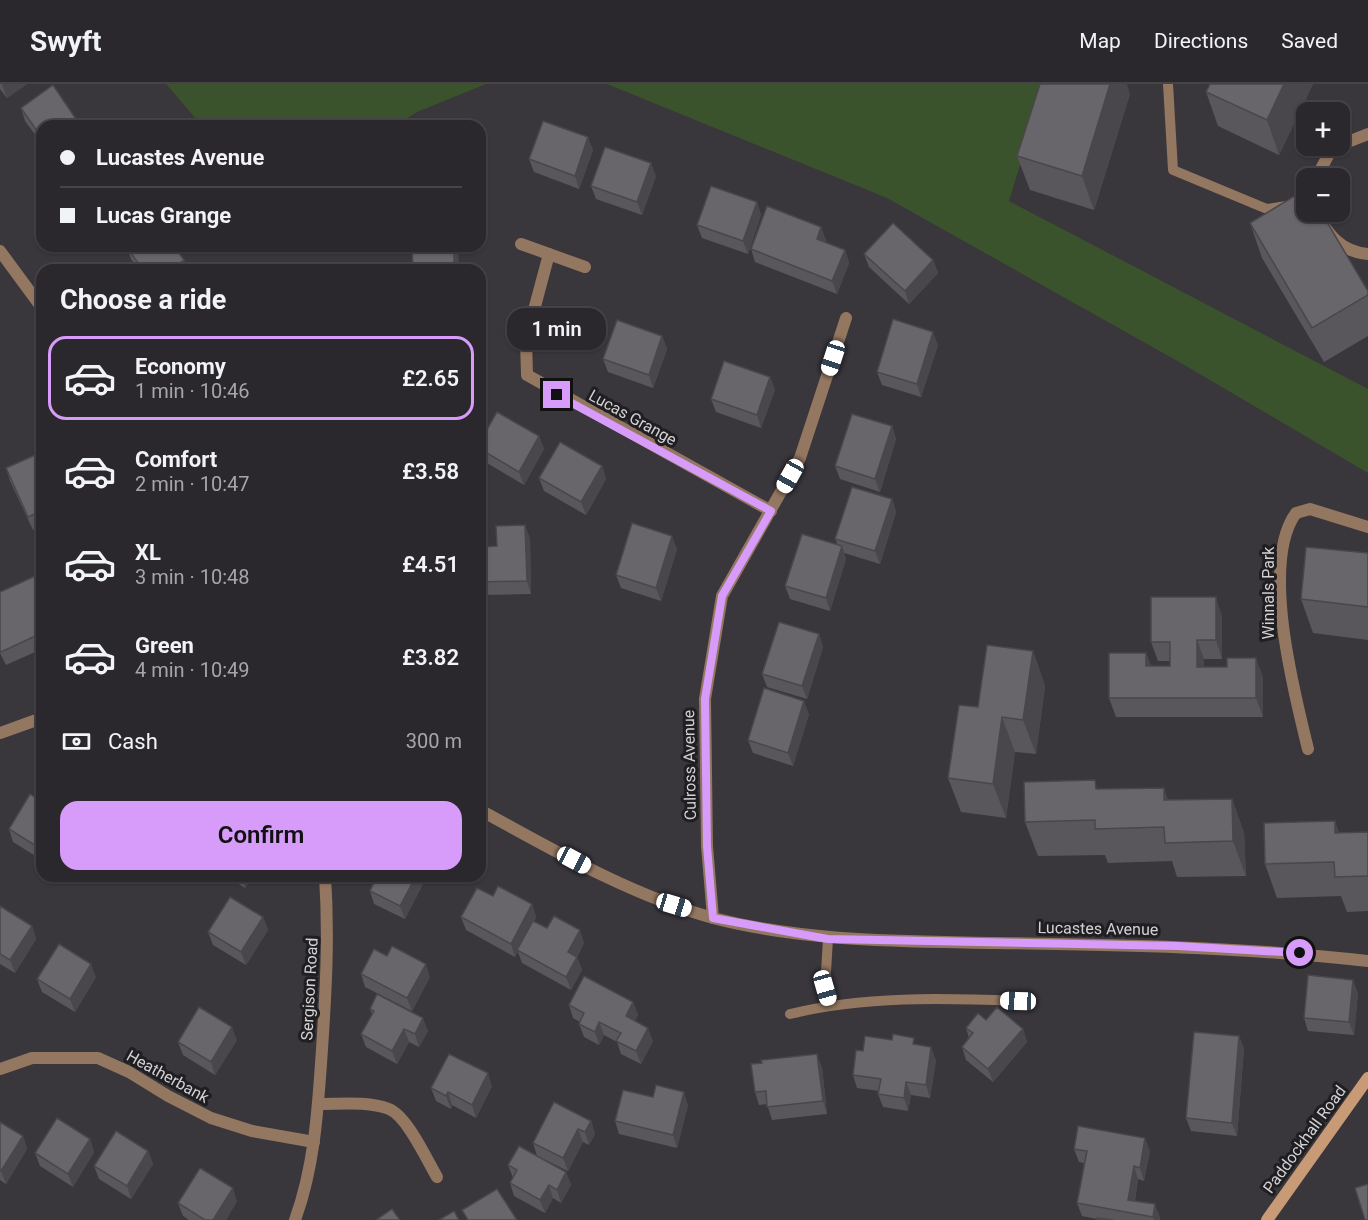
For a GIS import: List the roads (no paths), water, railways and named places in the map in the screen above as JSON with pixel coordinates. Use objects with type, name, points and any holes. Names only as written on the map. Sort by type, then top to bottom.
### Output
[{"type":"street","points":[[1350,141],[1368,134]]},
{"type":"street","points":[[1320,222],[1324,230],[1339,244],[1357,253],[1368,254]]},
{"type":"street","points":[[520,244],[585,267]]},
{"type":"street","points":[[0,251],[36,300]]},
{"type":"street","name":"Lucas Grange","points":[[549,254],[526,340],[527,375],[771,511]]},
{"type":"street","name":"Culross Avenue","points":[[713,918],[707,846],[705,699],[722,596],[800,458],[846,318]]},
{"type":"street","name":"Winnals Park","points":[[1308,749],[1284,644],[1281,562],[1287,526],[1296,513],[1310,509],[1368,527]]},
{"type":"street","points":[[0,733],[36,719]]},
{"type":"street","name":"Lucastes Avenue","points":[[486,813],[609,879],[655,899],[713,918],[828,939],[1178,946],[1300,953],[1368,961]]},
{"type":"street","name":"Sergison Road","points":[[295,1220],[314,1142],[319,1104],[329,944],[325,882]]},
{"type":"street","name":"Heatherbank","points":[[1,1064],[32,1058],[64,1056],[98,1058],[129,1072],[210,1118],[252,1131],[314,1142]]},
{"type":"street","name":"Paddockhall Road","points":[[1267,1220],[1368,1078]]},
{"type":"street","points":[[319,1104],[374,1105],[391,1110],[404,1122],[437,1177]]},
{"type":"lane","points":[[1168,84],[1173,170],[1267,209],[1296,205]]},
{"type":"lane","points":[[828,939],[825,988],[830,1004]]},
{"type":"lane","points":[[790,1014],[830,1004],[951,998],[1018,1001]]}]
